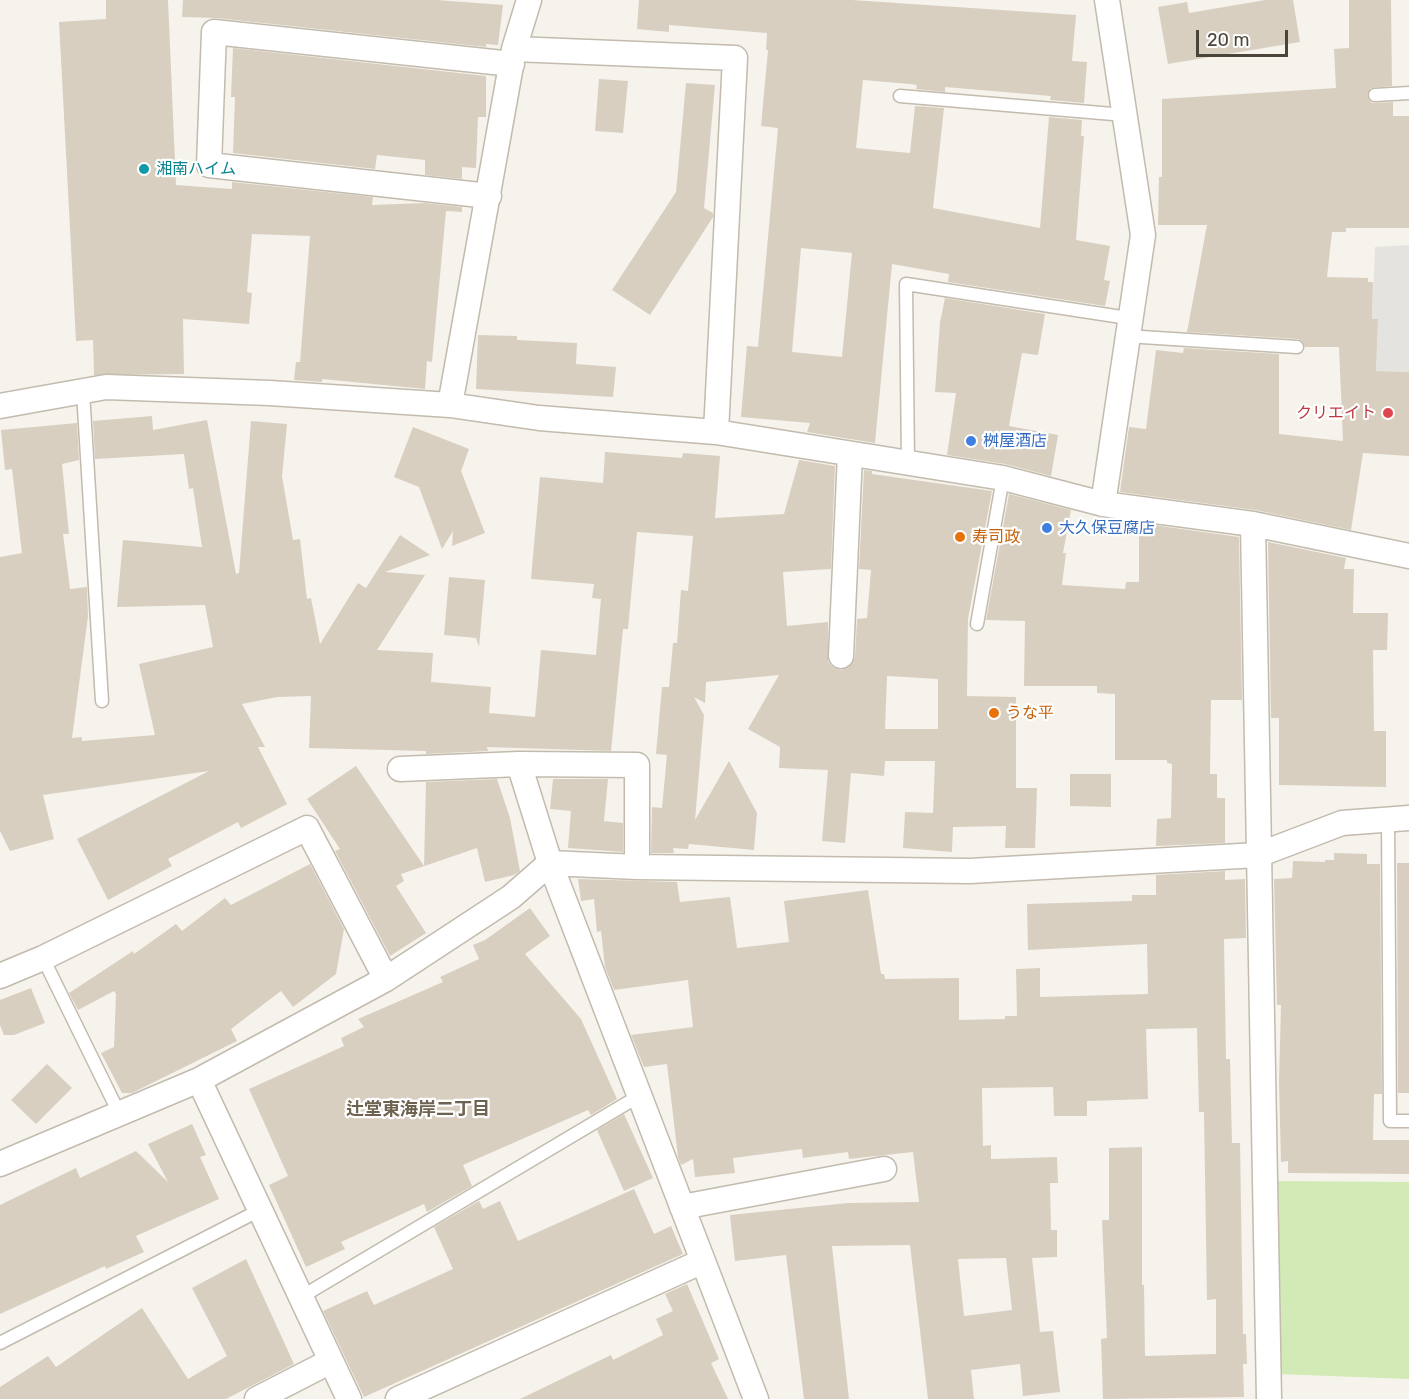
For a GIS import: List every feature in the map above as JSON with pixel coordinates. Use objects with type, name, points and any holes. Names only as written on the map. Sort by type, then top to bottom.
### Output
[{"type":"street","points":[[450,405],[513,57],[529,0]]},
{"type":"street","points":[[1103,504],[1127,327],[1143,235],[1107,0]]},
{"type":"street","points":[[489,196],[209,165],[214,32],[513,57],[735,58],[716,432]]},
{"type":"street","points":[[0,406],[106,387],[270,393],[450,405],[539,418],[716,432],[1003,478],[1103,504],[1253,524],[1409,556]]},
{"type":"street","points":[[841,656],[850,454]]},
{"type":"street","points":[[1253,524],[1269,1399]]},
{"type":"street","points":[[400,769],[519,765],[637,765],[637,867]]},
{"type":"street","points":[[519,765],[550,863],[756,1399]]},
{"type":"street","points":[[0,1164],[199,1080],[386,979],[511,897],[550,863],[637,867],[970,871],[1258,855],[1342,823],[1398,818]]},
{"type":"street","points":[[0,976],[43,958],[307,828],[386,979]]},
{"type":"street","points":[[199,1080],[349,1399]]},
{"type":"street","points":[[682,1207],[884,1169]]},
{"type":"street","points":[[398,1399],[703,1261]]},
{"type":"street","points":[[257,1399],[331,1361]]},
{"type":"lane","points":[[1375,95],[1409,93]]},
{"type":"lane","points":[[900,96],[1125,115]]},
{"type":"lane","points":[[908,463],[906,284],[1127,327],[1297,347]]},
{"type":"lane","points":[[82,392],[102,701]]},
{"type":"lane","points":[[977,624],[1003,478]]},
{"type":"lane","points":[[1398,818],[1390,1121],[1409,1121]]},
{"type":"lane","points":[[43,958],[119,1113]]},
{"type":"lane","points":[[301,1297],[639,1096]]},
{"type":"lane","points":[[0,1343],[260,1210]]},
{"type":"green space","points":[[1276,1181],[1409,1182],[1409,1379],[1277,1374]]},
{"type":"shaded area","points":[[1409,245],[1409,372],[1376,371],[1378,320],[1372,319],[1375,247]]},
{"type":"building","points":[[106,0],[168,0],[176,185],[232,189],[232,182],[373,197],[372,205],[425,203],[462,207],[462,212],[446,211],[432,362],[427,361],[425,389],[322,379],[322,382],[294,380],[296,362],[300,362],[310,236],[252,234],[247,292],[252,293],[249,324],[183,319],[184,374],[94,375],[93,340],[76,341],[59,22],[106,19]]},
{"type":"building","points":[[183,0],[437,0],[503,5],[498,45],[486,44],[486,47],[216,18],[182,17]]},
{"type":"building","points":[[639,0],[852,0],[1076,15],[1072,61],[1087,62],[1084,103],[1050,100],[1051,96],[945,87],[945,92],[916,89],[917,85],[863,80],[856,148],[910,153],[915,106],[944,108],[933,208],[1040,228],[1049,117],[1082,120],[1081,136],[1084,136],[1076,240],[1110,246],[1104,280],[1110,281],[1105,306],[948,282],[949,274],[892,264],[875,443],[807,432],[810,423],[741,417],[747,346],[758,347],[778,128],[761,126],[768,50],[766,50],[767,33],[669,25],[669,32],[637,29]],"holes":[[[801,248],[852,253],[842,357],[792,352]]]},
{"type":"building","points":[[1265,0],[1293,0],[1300,42],[1168,64],[1158,7],[1187,2],[1189,13]]},
{"type":"building","points":[[1349,0],[1391,0],[1392,86],[1371,88],[1367,96],[1372,103],[1393,102],[1393,116],[1409,116],[1409,228],[1346,228],[1346,232],[1332,232],[1327,277],[1368,278],[1368,282],[1373,282],[1372,319],[1378,319],[1376,371],[1409,372],[1409,456],[1363,453],[1351,530],[1255,510],[1120,492],[1129,427],[1146,429],[1156,350],[1183,353],[1184,348],[1279,354],[1279,434],[1343,441],[1339,347],[1305,347],[1298,339],[1187,332],[1207,225],[1158,225],[1159,177],[1162,177],[1162,99],[1336,88],[1334,49],[1349,48]]},
{"type":"building","points":[[233,48],[486,76],[486,117],[478,117],[476,168],[462,167],[462,179],[425,175],[425,160],[377,155],[375,169],[233,153],[235,97],[231,97]]},
{"type":"building","points":[[599,79],[628,81],[623,133],[595,131]]},
{"type":"building","points":[[686,83],[715,85],[704,208],[713,213],[713,217],[650,315],[612,290],[676,192]]},
{"type":"building","points":[[945,298],[1045,314],[1038,355],[1022,353],[1009,426],[1058,435],[1051,476],[1005,464],[947,455],[956,393],[935,392],[940,322]]},
{"type":"building","points":[[478,335],[517,336],[517,340],[577,343],[576,364],[616,367],[613,397],[476,389]]},
{"type":"building","points":[[152,416],[153,430],[207,420],[236,574],[239,573],[251,421],[287,424],[282,476],[293,540],[300,539],[307,599],[311,598],[320,644],[358,583],[366,588],[400,535],[430,555],[385,572],[425,575],[377,650],[433,653],[431,682],[491,687],[489,713],[535,717],[541,650],[596,655],[601,599],[592,598],[594,584],[531,579],[540,477],[603,483],[605,452],[682,458],[683,453],[720,456],[715,518],[784,514],[799,460],[835,466],[831,569],[783,572],[787,626],[828,622],[828,662],[834,668],[841,670],[848,668],[855,657],[857,619],[867,618],[871,570],[859,569],[864,470],[872,471],[872,474],[992,491],[968,619],[967,696],[1016,697],[1016,788],[1037,788],[1035,848],[1005,848],[1006,826],[953,827],[952,852],[903,848],[905,812],[933,813],[935,761],[885,761],[884,776],[851,773],[845,843],[822,841],[828,770],[779,768],[780,747],[748,729],[779,675],[706,682],[705,703],[694,697],[704,715],[695,820],[729,761],[757,813],[754,850],[689,844],[688,849],[673,848],[674,853],[651,853],[652,807],[662,808],[667,755],[656,754],[662,687],[669,687],[673,643],[677,643],[681,590],[688,591],[693,536],[637,532],[628,629],[623,629],[611,751],[487,747],[488,751],[426,754],[426,751],[309,748],[311,696],[277,697],[242,704],[265,747],[258,747],[287,804],[241,828],[238,822],[168,859],[172,866],[108,900],[77,839],[209,771],[43,795],[54,839],[10,851],[0,831],[0,557],[22,553],[12,469],[5,470],[1,430],[77,423],[79,460],[62,464],[69,534],[63,534],[70,589],[87,587],[88,616],[72,738],[82,737],[82,741],[155,735],[139,664],[213,647],[205,605],[117,607],[123,540],[202,547],[193,488],[189,489],[184,454],[95,459],[93,421]],"holes":[[[887,676],[938,679],[938,729],[885,729]]]},
{"type":"building","points":[[413,427],[469,449],[461,471],[485,533],[452,546],[453,531],[442,549],[419,487],[394,477]]},
{"type":"building","points":[[1009,494],[1071,510],[1063,553],[1066,553],[1062,585],[1125,589],[1126,582],[1139,582],[1139,523],[1239,537],[1242,700],[1211,700],[1210,774],[1217,774],[1217,798],[1225,798],[1225,843],[1156,846],[1157,819],[1171,818],[1172,764],[1167,763],[1167,760],[1115,760],[1115,694],[1097,693],[1097,686],[1024,686],[1025,621],[986,620]]},
{"type":"building","points":[[1268,542],[1346,558],[1344,569],[1354,569],[1353,613],[1388,613],[1387,650],[1373,650],[1374,731],[1386,731],[1386,787],[1279,785],[1279,718],[1271,718]]},
{"type":"building","points":[[449,577],[485,580],[479,647],[476,638],[444,635]]},
{"type":"building","points":[[356,766],[424,866],[426,782],[497,779],[510,818],[520,871],[514,875],[485,882],[477,848],[401,874],[404,881],[396,886],[426,933],[390,956],[335,851],[340,849],[307,799]]},
{"type":"building","points":[[1070,774],[1111,774],[1111,807],[1070,806]]},
{"type":"building","points":[[553,779],[608,779],[604,821],[623,823],[623,852],[568,848],[571,811],[550,809]]},
{"type":"building","points":[[1334,853],[1367,854],[1367,864],[1380,864],[1382,1094],[1374,1094],[1373,1140],[1409,1140],[1409,1174],[1288,1173],[1288,1161],[1281,1162],[1279,1082],[1281,1005],[1277,1005],[1274,879],[1292,878],[1293,861],[1325,862],[1325,860],[1334,860]]},
{"type":"building","points":[[1397,863],[1409,863],[1409,1093],[1398,1093]]},
{"type":"building","points":[[310,864],[344,929],[336,974],[293,1007],[281,991],[231,1029],[237,1041],[132,1093],[122,1093],[101,1053],[114,1047],[116,994],[114,991],[78,1010],[69,993],[133,951],[134,954],[176,924],[182,931],[225,898],[231,905]]},
{"type":"building","points":[[1225,871],[1225,880],[1245,879],[1246,938],[1224,939],[1226,1059],[1230,1059],[1232,1143],[1240,1143],[1243,1334],[1246,1334],[1247,1364],[1243,1364],[1244,1397],[1103,1399],[1101,1339],[1107,1338],[1102,1220],[1109,1220],[1109,1148],[1142,1147],[1142,1285],[1144,1285],[1145,1356],[1216,1354],[1216,1299],[1207,1300],[1204,1112],[1199,1112],[1197,1028],[1146,1029],[1148,1099],[1087,1101],[1087,1116],[1054,1116],[1053,1087],[982,1088],[983,1146],[991,1145],[991,1159],[1057,1157],[1058,1183],[1050,1183],[1051,1230],[1057,1230],[1057,1257],[1032,1258],[1040,1332],[1053,1331],[1060,1392],[1023,1396],[1020,1364],[971,1370],[974,1399],[928,1399],[910,1245],[832,1246],[849,1399],[804,1399],[786,1255],[735,1261],[730,1215],[848,1203],[919,1202],[913,1152],[849,1159],[848,1152],[803,1158],[802,1149],[733,1158],[735,1173],[695,1177],[693,1159],[681,1165],[678,1157],[667,1064],[644,1067],[631,1035],[693,1027],[688,980],[614,990],[605,967],[601,931],[597,932],[594,899],[581,901],[578,879],[677,882],[680,902],[730,897],[737,948],[789,942],[784,901],[868,890],[881,974],[884,974],[885,979],[959,978],[959,1020],[1005,1019],[1005,1016],[1017,1016],[1016,969],[1040,968],[1040,997],[1148,994],[1147,944],[1028,950],[1027,904],[1132,901],[1132,895],[1156,895],[1156,875]],"holes":[[[1006,1258],[1012,1310],[964,1316],[958,1259]]]},
{"type":"building","points":[[530,908],[550,936],[525,954],[581,1019],[617,1099],[591,1115],[588,1110],[463,1165],[472,1186],[427,1212],[424,1204],[341,1242],[345,1249],[306,1267],[269,1185],[288,1176],[249,1089],[344,1046],[341,1038],[364,1027],[358,1019],[443,982],[440,977],[479,959],[473,945],[485,940]]},
{"type":"building","points":[[31,988],[45,1023],[14,1035],[4,1035],[0,1025],[0,1000]]},
{"type":"building","points":[[47,1064],[72,1088],[36,1124],[11,1100]]},
{"type":"building","points":[[624,1114],[653,1178],[624,1191],[597,1130]]},
{"type":"building","points":[[192,1124],[206,1155],[200,1157],[219,1199],[136,1236],[144,1252],[106,1269],[105,1266],[0,1314],[0,1205],[76,1168],[80,1178],[136,1151],[168,1182],[148,1144]]},
{"type":"building","points":[[634,1189],[654,1234],[671,1226],[683,1254],[364,1397],[323,1311],[367,1291],[374,1305],[453,1269],[434,1227],[479,1201],[483,1209],[500,1201],[518,1241]]},
{"type":"building","points":[[246,1259],[294,1364],[226,1399],[0,1399],[0,1387],[48,1356],[56,1367],[142,1308],[188,1379],[227,1356],[192,1288]]},
{"type":"building","points":[[687,1284],[719,1359],[711,1363],[728,1399],[520,1399],[611,1355],[613,1360],[663,1335],[656,1319],[673,1311],[665,1294]]},
{"type":"place","name":"湘南ハイム","points":[[144,169]]},
{"type":"place","name":"クリエイト","points":[[1388,413]]},
{"type":"place","name":"桝屋酒店","points":[[971,441]]},
{"type":"place","name":"大久保豆腐店","points":[[1047,528]]},
{"type":"place","name":"寿司政","points":[[960,537]]},
{"type":"place","name":"うな平","points":[[994,713]]},
{"type":"district","name":"辻堂東海岸二丁目","points":[[418,1110]]}]
